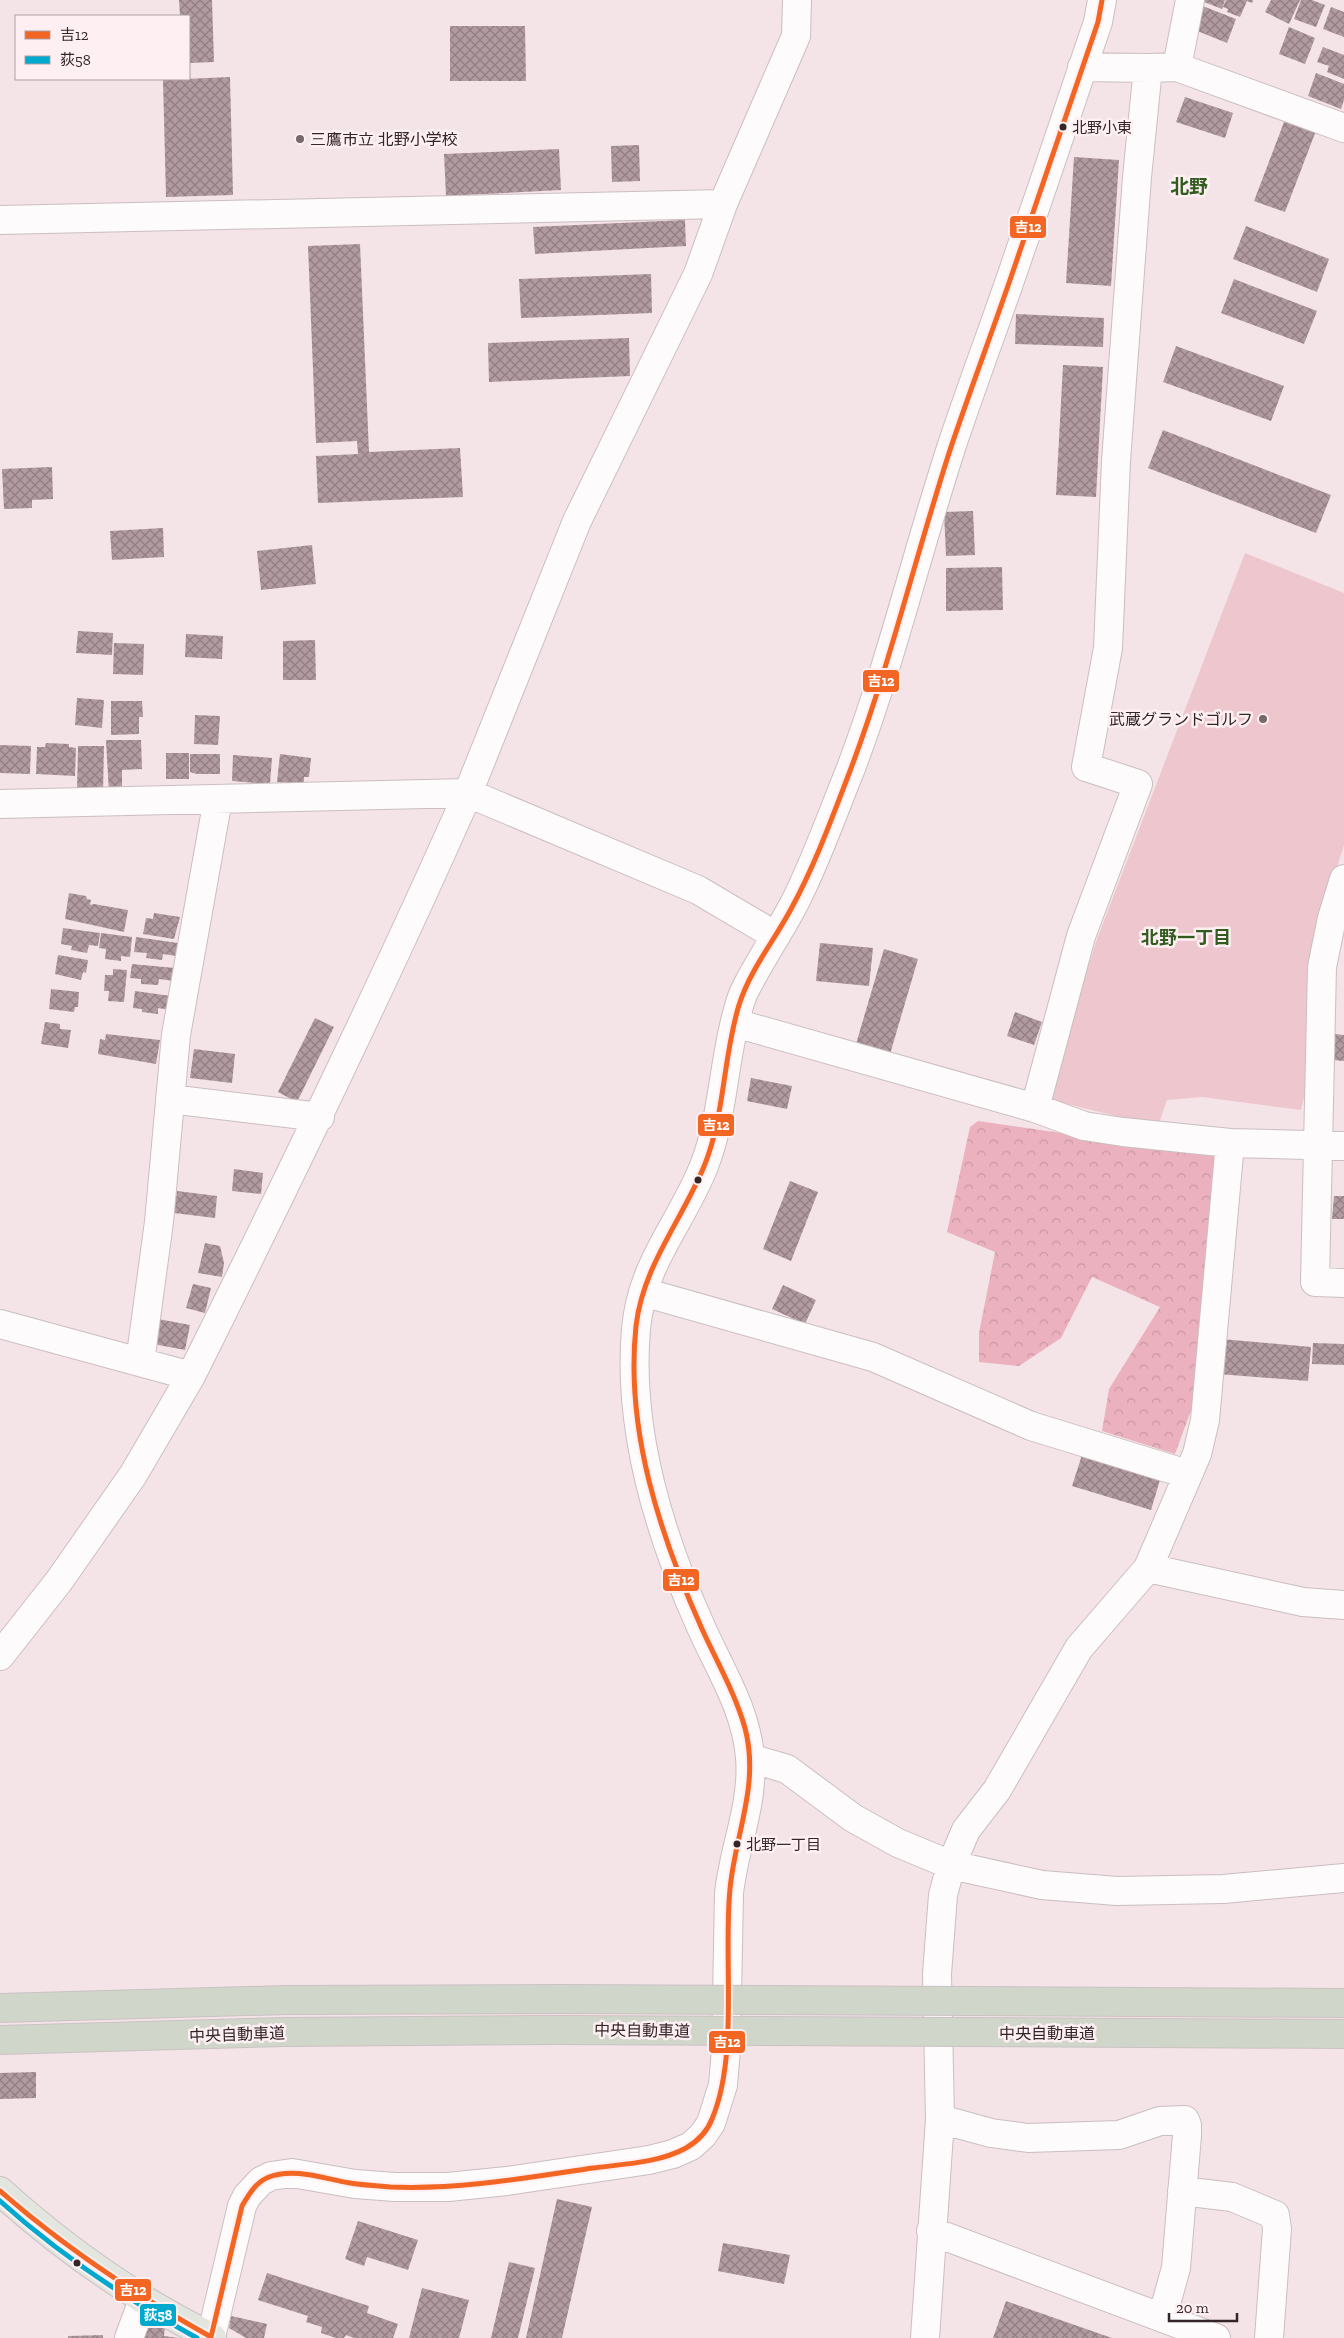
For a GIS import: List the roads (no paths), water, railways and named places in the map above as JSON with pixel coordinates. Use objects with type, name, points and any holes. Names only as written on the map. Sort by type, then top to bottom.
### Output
[{"type":"highway","name":"中央自動車道","points":[[0,2008],[286,2000],[552,1999],[1344,2004]]},
{"type":"highway","name":"中央自動車道","points":[[0,2040],[284,2032],[557,2030],[1344,2034]]},
{"type":"main road","points":[[0,2191],[49,2232],[143,2300],[212,2338]]},
{"type":"street","points":[[0,1656],[59,1580],[133,1475],[191,1376],[320,1117],[401,944],[468,793],[577,521],[698,274],[723,204],[796,36],[797,0]]},
{"type":"street","points":[[212,2338],[242,2206],[254,2188],[271,2176],[292,2173],[354,2184],[395,2187],[458,2186],[507,2181],[649,2160],[683,2150],[703,2135],[711,2123],[723,2085],[726,2050],[730,1876],[750,1795],[750,1758],[746,1732],[732,1689],[702,1630],[676,1569],[657,1507],[646,1460],[638,1414],[635,1353],[642,1292],[651,1266],[691,1194],[710,1150],[735,1023],[743,994],[799,894],[850,769],[874,704],[951,449],[1098,22],[1102,0]]},
{"type":"street","points":[[1177,67],[1190,0]]},
{"type":"street","points":[[1082,68],[1177,67],[1344,128]]},
{"type":"street","points":[[1035,1108],[1082,936],[1138,784],[1086,767],[1108,648],[1116,461],[1137,177],[1148,68]]},
{"type":"street","points":[[0,220],[723,204]]},
{"type":"street","points":[[0,804],[468,793],[698,890],[776,936]]},
{"type":"street","points":[[140,1362],[159,1222],[176,1035],[218,799]]},
{"type":"street","points":[[1344,878],[1334,953],[1331,1145],[1315,1282],[1344,1284]]},
{"type":"street","points":[[735,1023],[1035,1108],[1084,1126],[1230,1143],[1331,1145]]},
{"type":"street","points":[[170,1100],[320,1117]]},
{"type":"street","points":[[925,2338],[940,2119],[937,1974],[943,1895],[951,1865],[966,1830],[997,1790],[1079,1648],[1148,1568],[1197,1454],[1205,1420],[1230,1143]]},
{"type":"street","points":[[642,1292],[873,1357],[1030,1426],[1187,1474]]},
{"type":"street","points":[[0,1324],[191,1376]]},
{"type":"street","points":[[1148,1568],[1304,1602],[1344,1605]]},
{"type":"street","points":[[750,1758],[787,1769],[800,1776],[831,1803],[877,1833],[951,1865],[1042,1885],[1117,1891],[1223,1889],[1344,1878]]},
{"type":"street","points":[[940,2119],[991,2133],[1028,2138],[1119,2135],[1160,2121],[1184,2120],[1187,2125],[1176,2268],[1162,2318]]},
{"type":"street","points":[[1182,2191],[1232,2197],[1275,2215],[1277,2229],[1269,2338]]},
{"type":"street","points":[[931,2231],[1216,2338]]},
{"type":"street","points":[[129,2338],[143,2300]]},
{"type":"place","name":"北野小東","points":[[1063,127]]},
{"type":"place","name":"三鷹市立 北野小学校","points":[[300,139]]},
{"type":"place","name":"武蔵グランドゴルフ","points":[[1263,719]]},
{"type":"place","name":"北野一丁目","points":[[737,1844]]},
{"type":"district","name":"北野","points":[[1189,186]]},
{"type":"district","name":"北野一丁目","points":[[1186,938]]}]
